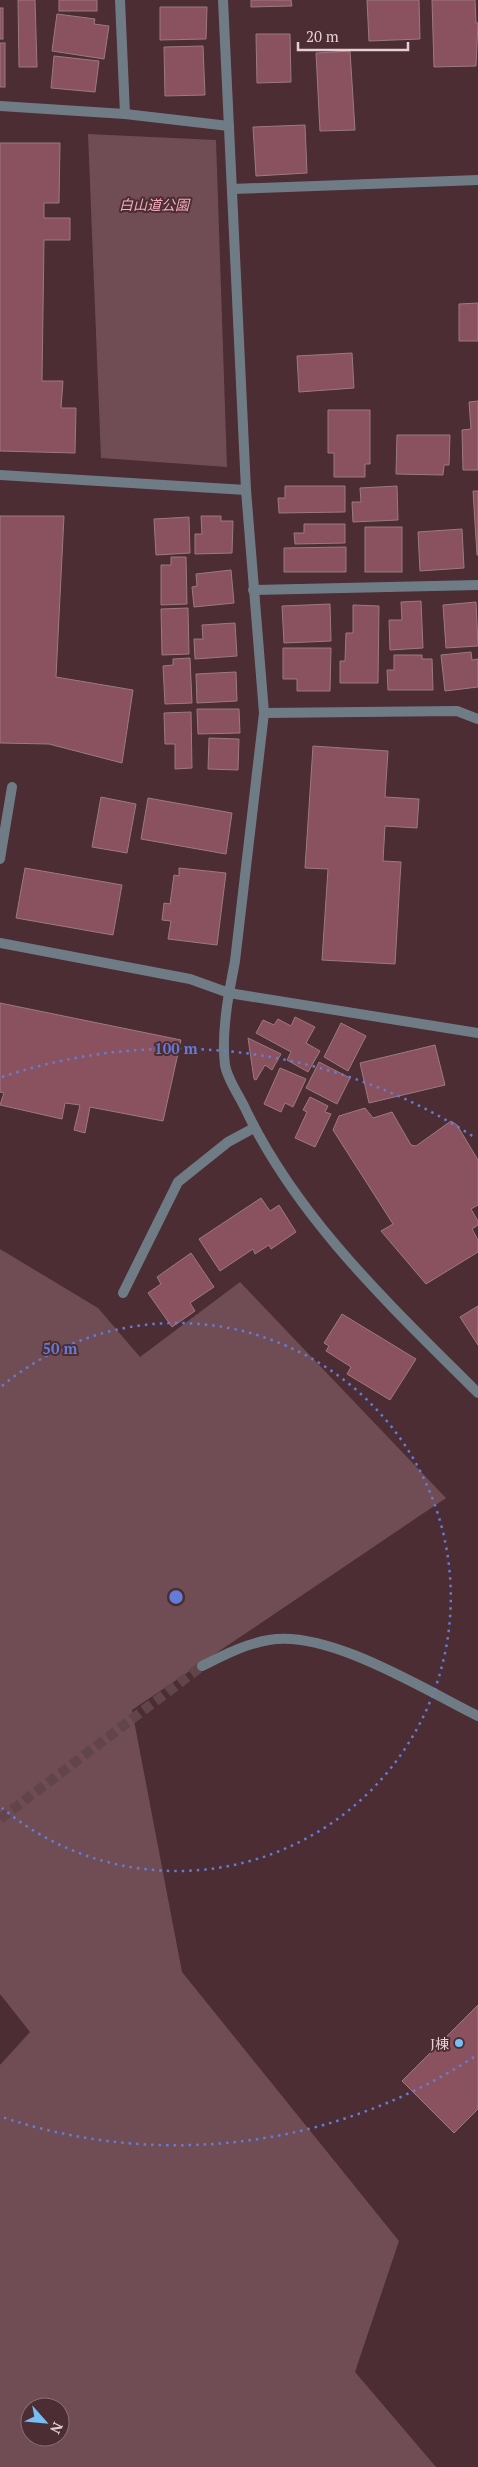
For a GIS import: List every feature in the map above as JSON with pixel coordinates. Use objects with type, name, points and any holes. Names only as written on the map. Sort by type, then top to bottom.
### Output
[{"type":"street","points":[[120,0],[124,114]]},
{"type":"street","points":[[223,0],[246,490],[264,714],[235,961],[224,1026],[225,1066],[254,1128],[302,1203],[358,1272],[478,1393]]},
{"type":"street","points":[[0,106],[124,114],[229,126]]},
{"type":"street","points":[[232,189],[478,180]]},
{"type":"street","points":[[0,475],[246,490]]},
{"type":"street","points":[[253,590],[478,585]]},
{"type":"street","points":[[264,714],[457,711],[478,719]]},
{"type":"street","points":[[0,859],[12,787]]},
{"type":"street","points":[[0,944],[190,979],[229,993],[478,1033]]},
{"type":"street","points":[[123,1293],[178,1182],[228,1142],[254,1128]]},
{"type":"street","points":[[202,1666],[233,1650],[271,1640],[312,1640],[351,1653],[478,1716]]},
{"type":"green space","name":"白山道公園","points":[[88,134],[216,140],[227,467],[101,458]]},
{"type":"green space","points":[[0,1249],[98,1308],[140,1357],[240,1282],[446,1498],[132,1710],[182,1972],[399,2241],[355,2372],[436,2467],[0,2467],[0,2065],[30,2032],[0,1994]]},
{"type":"building","points":[[18,0],[35,0],[37,67],[19,67]]},
{"type":"building","points":[[59,0],[97,0],[97,11],[59,11]]},
{"type":"building","points":[[251,0],[291,0],[292,6],[251,7]]},
{"type":"building","points":[[367,0],[419,0],[420,39],[369,41]]},
{"type":"building","points":[[432,0],[475,0],[476,23],[478,23],[476,66],[434,67]]},
{"type":"building","points":[[160,7],[207,7],[206,39],[160,40]]},
{"type":"building","points":[[0,8],[3,8],[3,39],[0,39]]},
{"type":"building","points":[[57,14],[95,19],[94,24],[109,26],[104,59],[52,51]]},
{"type":"building","points":[[256,34],[290,34],[291,82],[257,83]]},
{"type":"building","points":[[0,43],[5,43],[5,87],[0,87]]},
{"type":"building","points":[[203,46],[205,95],[165,96],[164,47]]},
{"type":"building","points":[[350,51],[355,130],[320,131],[316,53]]},
{"type":"building","points":[[54,56],[99,61],[95,92],[51,88]]},
{"type":"building","points":[[305,125],[307,173],[256,176],[253,127]]},
{"type":"building","points":[[0,143],[60,143],[59,203],[44,203],[44,218],[70,218],[70,240],[44,240],[42,381],[63,381],[61,408],[76,408],[75,453],[0,451]]},
{"type":"building","points":[[478,303],[478,341],[459,341],[459,304]]},
{"type":"building","points":[[352,353],[354,388],[299,392],[297,356]]},
{"type":"building","points":[[478,401],[478,470],[463,470],[462,430],[471,429],[469,402]]},
{"type":"building","points":[[328,410],[370,410],[370,464],[365,464],[365,477],[334,477],[334,453],[328,453]]},
{"type":"building","points":[[397,435],[450,435],[449,465],[444,465],[443,475],[396,474]]},
{"type":"building","points":[[285,486],[345,486],[345,512],[279,513],[278,498],[285,498]]},
{"type":"building","points":[[397,486],[398,520],[353,522],[352,502],[361,502],[360,488]]},
{"type":"building","points":[[473,491],[478,491],[478,555],[477,555]]},
{"type":"building","points":[[0,516],[64,516],[56,677],[133,690],[122,763],[49,744],[0,743]]},
{"type":"building","points":[[201,516],[221,516],[221,521],[233,521],[232,553],[195,554],[195,534],[202,534]]},
{"type":"building","points":[[189,517],[190,553],[156,555],[154,519]]},
{"type":"building","points":[[304,524],[345,524],[345,543],[295,544],[294,533],[304,533]]},
{"type":"building","points":[[365,527],[402,527],[402,572],[365,572]]},
{"type":"building","points":[[462,529],[464,568],[420,571],[418,532]]},
{"type":"building","points":[[346,547],[346,572],[284,572],[284,548]]},
{"type":"building","points":[[171,557],[186,557],[187,604],[161,605],[161,565],[171,565]]},
{"type":"building","points":[[231,570],[234,603],[194,607],[192,587],[197,586],[196,574]]},
{"type":"building","points":[[421,601],[423,648],[390,650],[389,620],[402,620],[401,602]]},
{"type":"building","points":[[476,602],[478,646],[446,648],[443,605]]},
{"type":"building","points":[[330,604],[331,641],[284,643],[282,606]]},
{"type":"building","points":[[353,605],[379,606],[378,683],[340,683],[340,661],[345,661],[346,633],[353,633]]},
{"type":"building","points":[[188,608],[189,654],[162,655],[161,609]]},
{"type":"building","points":[[235,623],[237,656],[195,659],[194,639],[203,639],[202,625]]},
{"type":"building","points":[[283,648],[331,648],[330,691],[297,691],[297,679],[283,679]]},
{"type":"building","points":[[471,652],[472,660],[478,659],[478,687],[445,691],[441,655]]},
{"type":"building","points":[[394,655],[422,655],[422,659],[432,659],[433,690],[388,690],[387,670],[394,670]]},
{"type":"building","points":[[190,658],[192,703],[165,704],[163,666],[173,665],[173,659]]},
{"type":"building","points":[[236,672],[237,701],[197,703],[196,674]]},
{"type":"building","points":[[197,709],[239,709],[240,733],[198,734]]},
{"type":"building","points":[[191,712],[192,768],[175,769],[175,744],[165,744],[164,713]]},
{"type":"building","points":[[209,738],[239,739],[238,770],[208,769]]},
{"type":"building","points":[[313,746],[388,751],[385,797],[419,799],[417,828],[385,826],[383,861],[401,862],[395,964],[322,960],[328,869],[305,868]]},
{"type":"building","points":[[101,797],[136,804],[127,853],[92,847]]},
{"type":"building","points":[[148,798],[232,813],[226,854],[141,839]]},
{"type":"building","points":[[25,868],[122,885],[113,935],[16,918]]},
{"type":"building","points":[[179,868],[226,873],[217,945],[168,939],[171,921],[162,920],[164,903],[170,904],[174,875],[179,876]]},
{"type":"building","points":[[0,1003],[181,1040],[163,1121],[90,1107],[85,1133],[74,1130],[80,1105],[65,1103],[62,1119],[0,1105],[4,1093],[0,1092]]},
{"type":"building","points":[[295,1017],[315,1027],[306,1043],[320,1051],[308,1072],[287,1060],[291,1052],[256,1033],[263,1020],[274,1025],[278,1019],[291,1026]]},
{"type":"building","points":[[341,1023],[366,1036],[348,1071],[324,1057]]},
{"type":"building","points":[[248,1038],[281,1054],[272,1070],[265,1065],[256,1080],[254,1079]]},
{"type":"building","points":[[435,1045],[445,1085],[369,1103],[360,1063]]},
{"type":"building","points":[[319,1062],[350,1078],[337,1104],[306,1088]]},
{"type":"building","points":[[280,1068],[306,1079],[293,1107],[285,1103],[281,1112],[264,1104]]},
{"type":"building","points":[[310,1097],[328,1106],[325,1112],[331,1114],[315,1147],[295,1138],[307,1112],[303,1110]]},
{"type":"building","points":[[365,1108],[373,1118],[392,1112],[411,1145],[416,1146],[451,1121],[457,1125],[478,1160],[478,1205],[471,1209],[478,1221],[478,1225],[472,1229],[478,1240],[478,1252],[426,1284],[381,1231],[393,1224],[333,1130],[339,1116]]},
{"type":"building","points":[[261,1198],[270,1211],[279,1205],[296,1232],[271,1249],[269,1245],[255,1254],[253,1249],[220,1271],[199,1239]]},
{"type":"building","points":[[191,1253],[214,1287],[190,1303],[195,1311],[172,1327],[148,1293],[161,1284],[157,1277]]},
{"type":"building","points":[[478,1306],[478,1345],[460,1317]]},
{"type":"building","points":[[342,1314],[416,1359],[390,1400],[347,1374],[351,1367],[326,1351],[329,1346],[324,1343]]},
{"type":"building","name":"J棟","points":[[478,2005],[478,2109],[454,2133],[402,2081]]},
{"type":"tunnel","points":[[0,1819],[202,1666]]},
{"type":"place","name":"J棟","points":[[459,2043]]}]
